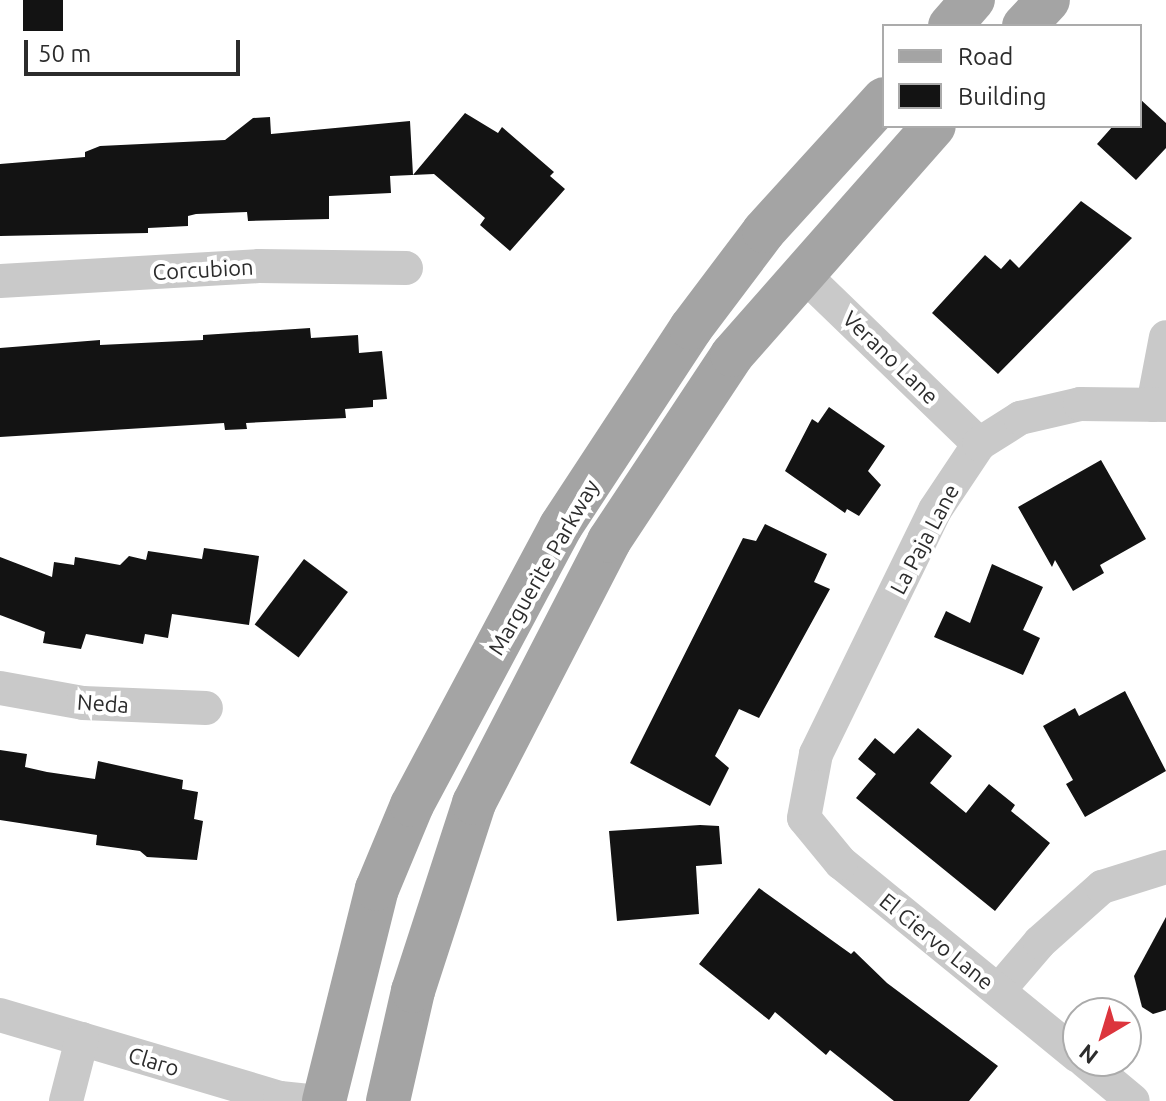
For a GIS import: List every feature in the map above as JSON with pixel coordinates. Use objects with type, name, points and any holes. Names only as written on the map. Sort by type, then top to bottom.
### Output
[{"type":"main road","points":[[952,24],[973,0]]},
{"type":"main road","points":[[1026,24],[1048,0]]},
{"type":"main road","name":"Marguerite Parkway","points":[[324,1101],[377,889],[412,805],[561,526],[718,291],[764,231],[882,101]]},
{"type":"main road","name":"Marguerite Parkway","points":[[388,1101],[413,991],[474,803],[609,541],[732,355],[801,272],[932,128]]},
{"type":"street","name":"Corcubion","points":[[0,281],[259,266],[406,268]]},
{"type":"street","name":"Verano Lane","points":[[801,272],[979,444]]},
{"type":"street","points":[[1160,405],[1166,337]]},
{"type":"street","name":"La Paja Lane","points":[[804,818],[816,754],[935,510],[979,444],[1020,418],[1080,404],[1160,405]]},
{"type":"street","name":"Neda","points":[[0,688],[83,703],[206,708]]},
{"type":"street","name":"El Ciervo Lane","points":[[804,818],[841,863],[1062,1043]]},
{"type":"street","points":[[999,990],[1040,942],[1102,887],[1166,867]]},
{"type":"street","name":"Claro","points":[[0,1015],[280,1098],[309,1101]]},
{"type":"street","points":[[66,1101],[82,1039]]},
{"type":"street","points":[[1104,1077],[1133,1101]]},
{"type":"building","points":[[23,0],[63,0],[63,31],[23,31]]},
{"type":"building","points":[[1142,101],[1166,123],[1166,148],[1136,180],[1097,144],[1111,128],[1142,128]]},
{"type":"building","points":[[465,113],[498,133],[502,127],[554,172],[550,176],[565,189],[510,251],[480,225],[485,218],[434,174],[413,175]]},
{"type":"building","points":[[270,117],[271,134],[410,121],[413,175],[390,176],[391,193],[329,196],[329,219],[248,221],[247,212],[196,214],[188,216],[188,226],[148,228],[148,233],[0,236],[0,164],[85,157],[85,152],[100,146],[225,140],[253,118]]},
{"type":"building","points":[[1081,201],[1132,238],[998,374],[932,313],[985,255],[1001,269],[1010,259],[1019,268]]},
{"type":"building","points":[[310,328],[311,338],[358,335],[359,353],[382,351],[387,399],[373,400],[373,407],[345,409],[346,418],[246,423],[247,429],[225,430],[224,423],[0,437],[0,348],[100,340],[100,345],[203,340],[203,335]]},
{"type":"building","points":[[829,407],[885,446],[868,471],[881,485],[859,516],[847,509],[845,513],[785,471],[812,419],[818,423]]},
{"type":"building","points":[[1101,460],[1146,539],[1100,565],[1104,573],[1073,591],[1055,560],[1052,567],[1018,507]]},
{"type":"building","points":[[765,524],[827,554],[814,582],[830,589],[759,718],[739,709],[715,756],[729,768],[710,806],[630,763],[743,538],[756,541]]},
{"type":"building","points":[[204,548],[259,556],[249,625],[172,614],[168,638],[145,634],[143,644],[86,634],[81,649],[43,643],[45,632],[0,615],[0,557],[52,577],[54,562],[74,565],[75,557],[120,565],[129,556],[146,560],[148,551],[202,559]]},
{"type":"building","points":[[304,559],[348,592],[299,658],[255,624]]},
{"type":"building","points":[[992,564],[1043,587],[1023,630],[1040,638],[1023,675],[934,637],[946,611],[970,623]]},
{"type":"building","points":[[1125,691],[1166,771],[1085,817],[1066,784],[1073,780],[1043,726],[1075,708],[1079,716]]},
{"type":"building","points":[[918,728],[952,756],[930,783],[966,813],[989,784],[1015,805],[1011,811],[1050,843],[995,911],[856,798],[876,774],[858,759],[875,738],[894,754]]},
{"type":"building","points":[[0,750],[27,754],[25,767],[47,772],[95,779],[98,761],[183,780],[182,789],[198,792],[194,819],[203,821],[197,860],[147,857],[140,851],[96,845],[97,835],[0,820]]},
{"type":"building","points":[[719,826],[722,864],[696,866],[699,914],[617,921],[609,831]]},
{"type":"building","points":[[759,888],[851,954],[854,951],[887,983],[998,1066],[969,1101],[894,1101],[830,1050],[826,1055],[775,1012],[769,1020],[699,964]]},
{"type":"building","points":[[1166,917],[1166,1010],[1153,1014],[1142,1007],[1142,997],[1139,997],[1134,976]]}]
